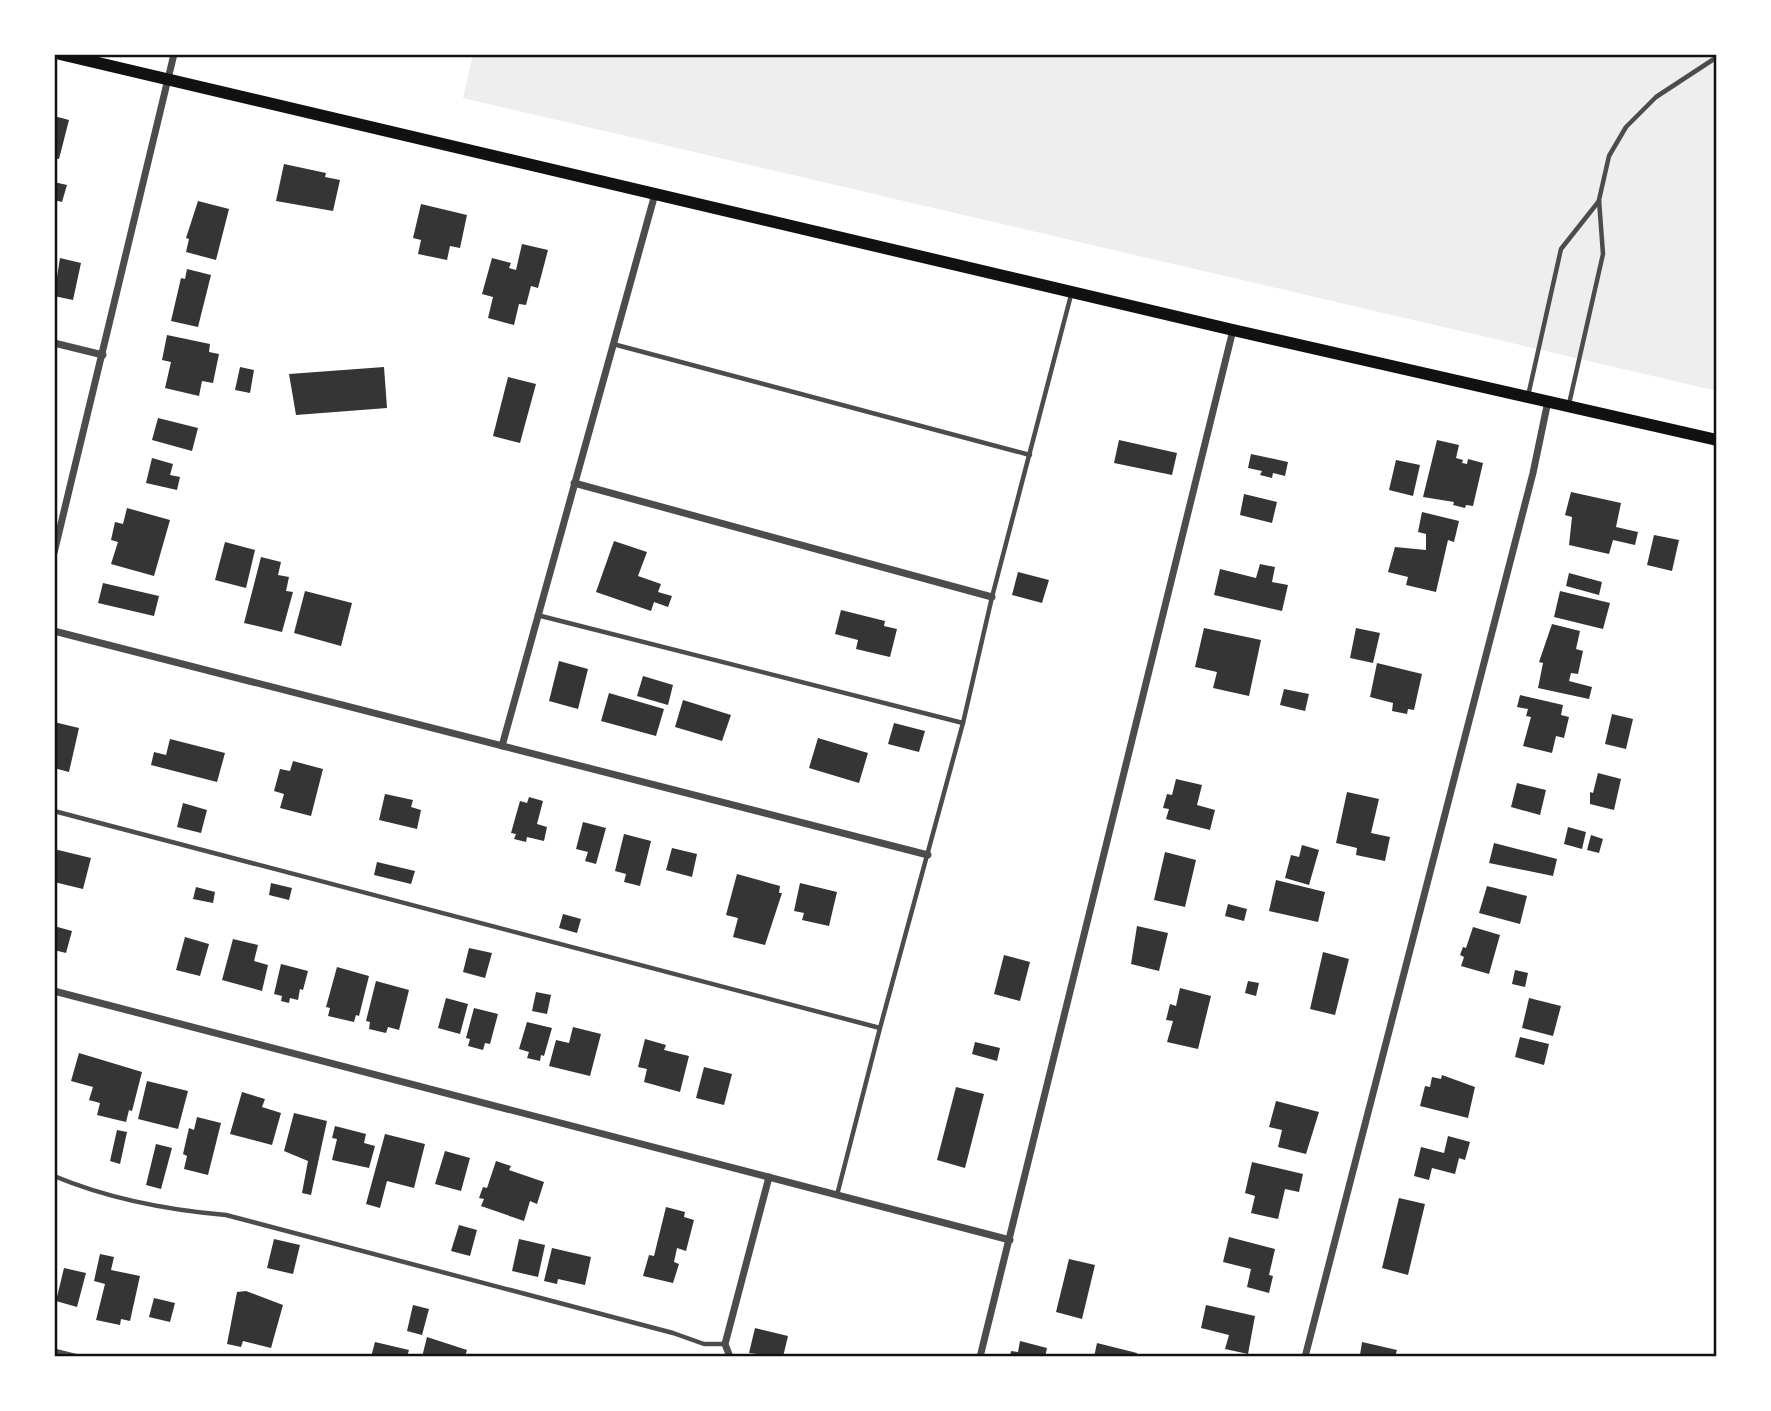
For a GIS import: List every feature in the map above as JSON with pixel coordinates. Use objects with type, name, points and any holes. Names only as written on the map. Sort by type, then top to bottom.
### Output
[{"type":"main road","points":[[60,54],[1233,330],[1717,440]]},
{"type":"street","points":[[54,553],[174,54]]},
{"type":"street","points":[[502,746],[655,193]]},
{"type":"street","points":[[980,1357],[1233,330]]},
{"type":"street","points":[[54,343],[103,355]]},
{"type":"street","points":[[1305,1357],[1532,473],[1548,401]]},
{"type":"street","points":[[574,484],[992,597]]},
{"type":"street","points":[[54,631],[928,855]]},
{"type":"street","points":[[54,992],[1010,1240]]},
{"type":"street","points":[[730,1357],[725,1344],[769,1177]]},
{"type":"street","points":[[54,1352],[74,1357]]},
{"type":"lane","points":[[1569,406],[1603,254],[1600,200],[1609,156],[1626,127],[1656,97],[1717,57]]},
{"type":"lane","points":[[1528,397],[1561,248],[1600,200]]},
{"type":"lane","points":[[837,1195],[963,723],[992,597],[1072,292]]},
{"type":"lane","points":[[612,344],[1030,455]]},
{"type":"lane","points":[[537,614],[963,723]]},
{"type":"lane","points":[[54,811],[880,1028]]},
{"type":"lane","points":[[54,1176],[80,1187],[170,1210],[226,1215],[673,1333],[704,1344],[725,1344]]},
{"type":"shaded area","points":[[473,54],[1717,54],[1717,391],[463,98]]},
{"type":"building","points":[[54,116],[69,120],[59,159],[54,158]]},
{"type":"building","points":[[284,164],[326,173],[325,177],[340,180],[333,211],[276,201]]},
{"type":"building","points":[[54,182],[67,185],[62,202],[54,200]]},
{"type":"building","points":[[198,201],[229,209],[216,260],[186,252],[189,239],[186,238]]},
{"type":"building","points":[[421,204],[467,215],[460,248],[450,246],[447,260],[418,254],[421,240],[413,238]]},
{"type":"building","points":[[522,244],[548,250],[538,288],[531,286],[526,305],[519,304],[514,325],[488,318],[493,297],[482,294],[492,258],[511,263],[509,268],[516,270]]},
{"type":"building","points":[[60,258],[81,263],[73,300],[54,296]]},
{"type":"building","points":[[187,269],[211,275],[198,327],[171,321],[181,278],[185,279]]},
{"type":"building","points":[[167,335],[210,344],[209,352],[219,354],[213,383],[202,381],[199,396],[165,388],[171,362],[162,360]]},
{"type":"building","points":[[240,367],[254,370],[250,393],[235,390]]},
{"type":"building","points":[[384,367],[387,408],[296,415],[289,374]]},
{"type":"building","points":[[508,377],[536,384],[520,443],[493,436]]},
{"type":"building","points":[[158,418],[198,428],[192,451],[152,440]]},
{"type":"building","points":[[1119,440],[1177,453],[1172,475],[1114,463]]},
{"type":"building","points":[[1437,440],[1459,445],[1456,458],[1463,460],[1462,463],[1467,464],[1468,459],[1483,463],[1473,506],[1466,505],[1465,508],[1453,505],[1454,502],[1423,497]]},
{"type":"building","points":[[1251,454],[1288,462],[1285,476],[1273,473],[1272,478],[1260,475],[1262,471],[1248,468]]},
{"type":"building","points":[[152,458],[173,464],[170,475],[180,477],[177,490],[146,483]]},
{"type":"building","points":[[1396,460],[1420,465],[1413,496],[1389,490]]},
{"type":"building","points":[[1571,492],[1621,503],[1616,527],[1638,532],[1635,545],[1613,540],[1609,554],[1569,545],[1572,517],[1565,515]]},
{"type":"building","points":[[1244,494],[1277,502],[1272,523],[1240,515]]},
{"type":"building","points":[[127,508],[170,520],[154,576],[111,564],[118,542],[111,540],[115,522],[123,524]]},
{"type":"building","points":[[1422,512],[1459,521],[1454,542],[1448,540],[1436,592],[1406,585],[1408,577],[1388,572],[1395,547],[1426,550],[1426,534],[1418,532]]},
{"type":"building","points":[[1654,535],[1679,540],[1672,571],[1647,565]]},
{"type":"building","points":[[614,541],[647,552],[638,576],[661,584],[658,592],[672,596],[668,607],[654,602],[651,611],[596,592]]},
{"type":"building","points":[[225,542],[255,550],[246,588],[215,580]]},
{"type":"building","points":[[261,557],[281,562],[278,575],[289,577],[286,591],[293,592],[282,632],[244,623]]},
{"type":"building","points":[[1260,564],[1275,567],[1272,582],[1288,585],[1282,611],[1214,595],[1220,569],[1256,578]]},
{"type":"building","points":[[1018,572],[1049,580],[1042,603],[1012,595]]},
{"type":"building","points":[[1569,573],[1602,582],[1599,595],[1566,586]]},
{"type":"building","points":[[103,583],[159,596],[154,616],[98,603]]},
{"type":"building","points":[[305,591],[352,603],[341,646],[294,633]]},
{"type":"building","points":[[1560,591],[1610,603],[1603,629],[1554,617]]},
{"type":"building","points":[[841,610],[885,621],[884,626],[897,629],[890,657],[856,649],[858,640],[835,634]]},
{"type":"building","points":[[1552,624],[1580,631],[1576,649],[1583,651],[1578,674],[1571,673],[1569,681],[1592,687],[1589,699],[1538,688],[1543,663],[1539,662]]},
{"type":"building","points":[[1204,628],[1261,640],[1249,696],[1213,688],[1217,672],[1195,667]]},
{"type":"building","points":[[1356,628],[1380,633],[1373,663],[1350,658]]},
{"type":"building","points":[[559,661],[588,669],[578,709],[549,701]]},
{"type":"building","points":[[1377,663],[1422,674],[1414,710],[1408,709],[1407,714],[1392,711],[1393,703],[1370,697]]},
{"type":"building","points":[[643,676],[673,685],[668,705],[637,696]]},
{"type":"building","points":[[1284,689],[1309,694],[1305,711],[1280,705]]},
{"type":"building","points":[[609,693],[664,709],[656,736],[601,721]]},
{"type":"building","points":[[1520,695],[1563,705],[1561,715],[1569,717],[1564,738],[1556,736],[1552,753],[1523,746],[1531,717],[1526,716],[1528,709],[1517,707]]},
{"type":"building","points":[[683,700],[731,715],[722,741],[675,727]]},
{"type":"building","points":[[1612,714],[1633,719],[1626,749],[1605,744]]},
{"type":"building","points":[[54,722],[79,728],[69,772],[54,768]]},
{"type":"building","points":[[894,723],[925,731],[919,752],[888,744]]},
{"type":"building","points":[[818,738],[868,753],[859,783],[809,768]]},
{"type":"building","points":[[170,739],[225,753],[217,782],[151,765],[154,752],[166,755]]},
{"type":"building","points":[[293,761],[323,769],[311,816],[280,808],[284,794],[274,791],[280,769],[290,771]]},
{"type":"building","points":[[1598,773],[1621,779],[1614,810],[1590,804],[1590,792],[1593,793]]},
{"type":"building","points":[[1176,779],[1202,785],[1197,805],[1215,810],[1210,830],[1166,819],[1169,809],[1163,808],[1167,794],[1172,795]]},
{"type":"building","points":[[1517,783],[1546,790],[1540,815],[1511,807]]},
{"type":"building","points":[[1347,792],[1379,799],[1371,833],[1390,837],[1385,861],[1356,855],[1357,848],[1336,843]]},
{"type":"building","points":[[385,794],[413,800],[411,807],[421,810],[417,829],[379,820]]},
{"type":"building","points":[[529,797],[543,801],[537,824],[547,827],[544,841],[527,837],[526,842],[514,839],[516,834],[511,833],[520,801],[527,803]]},
{"type":"building","points":[[183,803],[207,810],[201,833],[177,827]]},
{"type":"building","points":[[583,822],[606,828],[596,864],[585,861],[588,852],[576,849]]},
{"type":"building","points":[[1568,827],[1586,832],[1582,849],[1564,844]]},
{"type":"building","points":[[624,834],[651,841],[640,886],[624,882],[626,874],[615,871]]},
{"type":"building","points":[[1591,835],[1603,839],[1599,853],[1587,850]]},
{"type":"building","points":[[1494,843],[1557,859],[1553,876],[1489,863]]},
{"type":"building","points":[[1302,845],[1319,850],[1309,885],[1285,878],[1291,855],[1299,857]]},
{"type":"building","points":[[672,848],[697,854],[692,877],[666,870]]},
{"type":"building","points":[[54,849],[91,858],[83,889],[54,882]]},
{"type":"building","points":[[1165,852],[1196,860],[1185,907],[1154,900]]},
{"type":"building","points":[[377,862],[415,871],[411,884],[374,875]]},
{"type":"building","points":[[737,874],[780,886],[779,893],[782,893],[765,945],[733,937],[738,918],[726,915]]},
{"type":"building","points":[[1276,880],[1325,892],[1318,922],[1269,911]]},
{"type":"building","points":[[271,883],[292,888],[289,900],[269,895]]},
{"type":"building","points":[[800,883],[837,892],[829,926],[802,920],[804,913],[794,911]]},
{"type":"building","points":[[1487,886],[1527,896],[1520,924],[1479,913]]},
{"type":"building","points":[[196,887],[215,892],[213,903],[193,899]]},
{"type":"building","points":[[1228,904],[1247,909],[1244,921],[1225,916]]},
{"type":"building","points":[[563,914],[581,919],[577,933],[559,928]]},
{"type":"building","points":[[54,926],[72,931],[66,953],[54,950]]},
{"type":"building","points":[[1137,926],[1168,933],[1159,971],[1131,964]]},
{"type":"building","points":[[1473,927],[1500,935],[1489,974],[1461,966],[1464,957],[1460,955],[1463,947],[1466,948]]},
{"type":"building","points":[[185,937],[209,944],[200,976],[176,970]]},
{"type":"building","points":[[233,939],[258,945],[254,961],[268,965],[262,991],[222,980]]},
{"type":"building","points":[[469,948],[492,953],[485,978],[463,972]]},
{"type":"building","points":[[1323,952],[1349,959],[1335,1015],[1310,1009]]},
{"type":"building","points":[[1004,955],[1030,962],[1020,1001],[994,994]]},
{"type":"building","points":[[281,964],[308,971],[298,1000],[290,998],[289,1003],[281,1001],[282,996],[274,994]]},
{"type":"building","points":[[337,967],[369,976],[359,1016],[356,1015],[354,1022],[328,1016],[330,1008],[326,1007]]},
{"type":"building","points":[[1515,970],[1528,973],[1525,987],[1512,984]]},
{"type":"building","points":[[376,981],[409,990],[399,1030],[388,1027],[386,1033],[369,1029],[370,1022],[366,1021]]},
{"type":"building","points":[[1248,981],[1259,983],[1256,996],[1245,993]]},
{"type":"building","points":[[1180,988],[1211,996],[1198,1049],[1167,1042],[1173,1021],[1166,1020],[1170,1004],[1176,1006]]},
{"type":"building","points":[[536,992],[551,995],[547,1014],[532,1011]]},
{"type":"building","points":[[446,998],[468,1004],[460,1034],[438,1028]]},
{"type":"building","points":[[1529,998],[1561,1006],[1553,1036],[1522,1028]]},
{"type":"building","points":[[474,1008],[498,1014],[490,1044],[485,1043],[483,1050],[468,1046],[470,1039],[466,1038]]},
{"type":"building","points":[[527,1022],[552,1028],[540,1061],[527,1058],[529,1052],[519,1049]]},
{"type":"building","points":[[573,1027],[601,1034],[590,1076],[549,1066],[556,1040],[569,1043]]},
{"type":"building","points":[[1520,1037],[1549,1044],[1544,1065],[1515,1057]]},
{"type":"building","points":[[645,1039],[666,1045],[664,1050],[689,1056],[680,1092],[644,1082],[647,1069],[638,1067]]},
{"type":"building","points":[[975,1042],[1000,1048],[997,1061],[972,1054]]},
{"type":"building","points":[[79,1053],[142,1072],[132,1111],[129,1110],[126,1122],[97,1115],[100,1103],[89,1100],[93,1087],[71,1081]]},
{"type":"building","points":[[704,1067],[732,1074],[724,1105],[696,1098]]},
{"type":"building","points":[[1442,1075],[1475,1087],[1468,1118],[1420,1106],[1425,1086],[1430,1087],[1432,1077],[1441,1079]]},
{"type":"building","points":[[147,1081],[188,1091],[178,1129],[138,1119]]},
{"type":"building","points":[[956,1087],[984,1094],[965,1168],[937,1160]]},
{"type":"building","points":[[242,1092],[265,1099],[262,1107],[281,1113],[272,1145],[230,1134]]},
{"type":"building","points":[[1276,1101],[1319,1112],[1306,1154],[1278,1147],[1282,1130],[1269,1127]]},
{"type":"building","points":[[294,1113],[327,1121],[311,1195],[302,1193],[308,1161],[284,1151]]},
{"type":"building","points":[[197,1117],[221,1123],[208,1175],[184,1169],[187,1156],[183,1154],[189,1128],[194,1130]]},
{"type":"building","points":[[335,1126],[366,1134],[364,1143],[375,1146],[369,1168],[332,1160],[337,1139],[332,1138]]},
{"type":"building","points":[[117,1130],[127,1132],[120,1164],[110,1161]]},
{"type":"building","points":[[385,1134],[425,1144],[414,1188],[387,1181],[380,1208],[366,1204]]},
{"type":"building","points":[[1448,1136],[1470,1142],[1465,1160],[1459,1158],[1455,1174],[1432,1168],[1429,1180],[1414,1176],[1421,1147],[1444,1153]]},
{"type":"building","points":[[156,1144],[172,1148],[161,1189],[146,1185]]},
{"type":"building","points":[[445,1151],[470,1158],[461,1191],[435,1184]]},
{"type":"building","points":[[496,1161],[511,1166],[509,1170],[544,1182],[537,1204],[530,1201],[524,1221],[481,1206],[484,1199],[479,1198],[483,1187],[487,1188]]},
{"type":"building","points":[[1252,1162],[1303,1174],[1299,1192],[1285,1189],[1278,1219],[1251,1213],[1255,1196],[1245,1193]]},
{"type":"building","points":[[1399,1198],[1425,1204],[1408,1275],[1382,1268]]},
{"type":"building","points":[[666,1207],[685,1212],[684,1217],[694,1220],[686,1251],[677,1248],[674,1262],[679,1264],[673,1283],[643,1276],[649,1255],[654,1256]]},
{"type":"building","points":[[459,1225],[477,1230],[470,1256],[451,1251]]},
{"type":"building","points":[[1229,1237],[1275,1249],[1269,1275],[1273,1276],[1269,1293],[1247,1287],[1251,1269],[1223,1262]]},
{"type":"building","points":[[274,1239],[300,1245],[293,1274],[267,1268]]},
{"type":"building","points":[[519,1239],[545,1245],[538,1277],[512,1271]]},
{"type":"building","points":[[552,1248],[591,1257],[585,1285],[558,1279],[557,1284],[544,1281]]},
{"type":"building","points":[[100,1254],[114,1257],[111,1270],[140,1276],[130,1321],[121,1319],[120,1325],[96,1320],[105,1284],[94,1281]]},
{"type":"building","points":[[1069,1259],[1095,1265],[1082,1319],[1056,1312]]},
{"type":"building","points":[[64,1268],[86,1273],[77,1307],[56,1301]]},
{"type":"building","points":[[246,1291],[283,1305],[271,1348],[243,1341],[241,1347],[227,1344],[237,1292]]},
{"type":"building","points":[[154,1298],[175,1303],[170,1322],[149,1317]]},
{"type":"building","points":[[413,1305],[429,1309],[422,1335],[407,1331]]},
{"type":"building","points":[[1206,1305],[1255,1316],[1248,1354],[1225,1349],[1229,1335],[1201,1328]]},
{"type":"building","points":[[755,1328],[788,1336],[783,1357],[749,1353]]},
{"type":"building","points":[[427,1337],[467,1350],[465,1357],[422,1357]]},
{"type":"building","points":[[1020,1341],[1047,1348],[1045,1357],[1010,1357],[1011,1351],[1018,1352]]},
{"type":"building","points":[[375,1342],[409,1350],[407,1357],[371,1357]]},
{"type":"building","points":[[1362,1342],[1397,1350],[1395,1357],[1360,1355]]},
{"type":"building","points":[[1097,1343],[1137,1353],[1137,1357],[1094,1357]]}]
